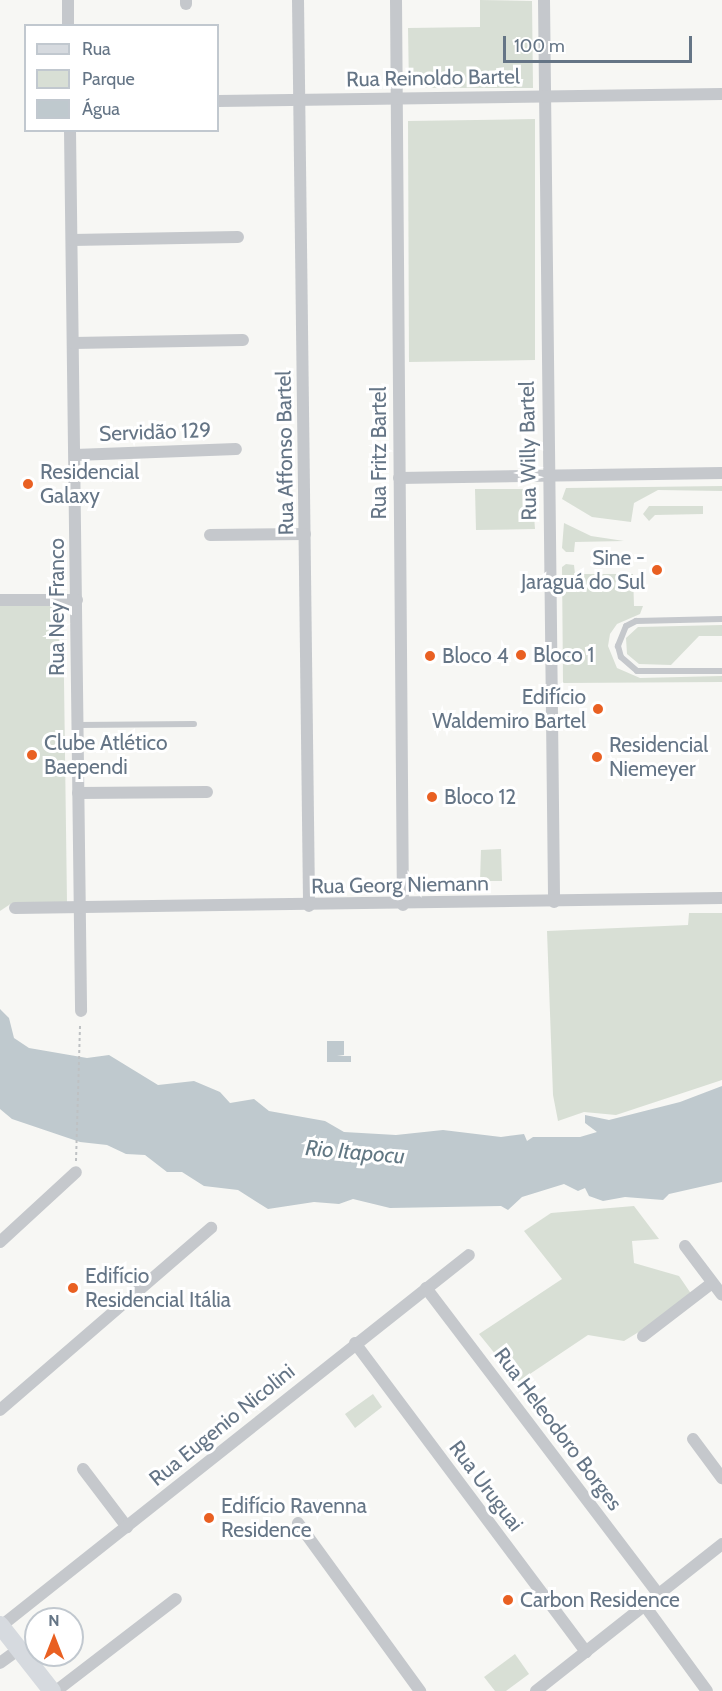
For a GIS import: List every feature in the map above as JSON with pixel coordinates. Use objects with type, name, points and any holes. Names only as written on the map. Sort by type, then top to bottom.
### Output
[{"type":"main road","points":[[0,1625],[54,1691]]},
{"type":"street","points":[[68,0],[68,24]]},
{"type":"street","name":"Rua Affonso Bartel","points":[[298,0],[309,906]]},
{"type":"street","name":"Rua Fritz Bartel","points":[[396,0],[404,905]]},
{"type":"street","name":"Rua Willy Bartel","points":[[544,0],[554,902]]},
{"type":"street","name":"Rua Reinoldo Bartel","points":[[219,100],[722,94]]},
{"type":"street","name":"Rua Ney Franco","points":[[70,132],[81,1011]]},
{"type":"street","points":[[72,240],[238,237]]},
{"type":"street","points":[[73,343],[243,340]]},
{"type":"street","name":"Servidão 129","points":[[75,455],[236,448]]},
{"type":"street","points":[[399,478],[722,473]]},
{"type":"street","points":[[210,535],[305,534]]},
{"type":"street","points":[[0,600],[77,600]]},
{"type":"street","points":[[78,793],[207,792]]},
{"type":"street","name":"Rua Georg Niemann","points":[[15,908],[404,905],[722,898]]},
{"type":"street","points":[[0,1242],[76,1172]]},
{"type":"street","points":[[0,1410],[211,1228]]},
{"type":"street","points":[[685,1246],[722,1295]]},
{"type":"street","name":"Rua Eugenio Nicolini","points":[[0,1625],[469,1255]]},
{"type":"street","points":[[643,1336],[712,1283]]},
{"type":"street","name":"Rua Heleodoro Borges","points":[[426,1288],[659,1594]]},
{"type":"street","name":"Rua Uruguai","points":[[355,1343],[586,1652]]},
{"type":"street","points":[[693,1439],[722,1478]]},
{"type":"street","points":[[83,1469],[127,1527]]},
{"type":"street","points":[[298,1523],[420,1691]]},
{"type":"street","points":[[536,1691],[722,1544]]},
{"type":"street","points":[[54,1691],[176,1599]]},
{"type":"street","points":[[645,1606],[707,1691]]},
{"type":"street","points":[[0,1663],[19,1649]]},
{"type":"lane","points":[[722,619],[636,621],[626,626],[618,646],[621,657],[637,671],[722,671]]},
{"type":"lane","points":[[77,725],[194,724]]},
{"type":"path","points":[[76,1172],[81,1011]]},
{"type":"green space","points":[[480,0],[532,1],[533,88],[409,88],[408,28],[480,27]]},
{"type":"green space","points":[[535,119],[535,360],[409,362],[408,121]]},
{"type":"green space","points":[[722,486],[722,491],[658,490],[634,503],[631,522],[592,517],[562,499],[566,488]]},
{"type":"green space","points":[[475,489],[532,489],[535,529],[476,530]]},
{"type":"green space","points":[[649,506],[703,506],[703,514],[655,515],[649,521],[643,514]]},
{"type":"green space","points":[[564,523],[591,536],[624,541],[575,542],[574,552],[566,552],[562,548]]},
{"type":"green space","points":[[566,564],[574,565],[575,574],[633,574],[634,606],[643,606],[640,614],[617,624],[610,634],[608,646],[617,668],[640,678],[722,676],[722,682],[563,683],[562,567]]},
{"type":"green space","name":"Clube Atlético Baependi","points":[[0,604],[59,604],[63,607],[67,902],[12,903],[0,911]]},
{"type":"green space","points":[[722,625],[722,636],[699,636],[671,665],[639,664],[627,654],[626,638],[638,627]]},
{"type":"green space","points":[[501,849],[502,881],[480,881],[481,850]]},
{"type":"green space","points":[[689,913],[722,913],[722,1080],[616,1115],[584,1112],[558,1121],[553,1095],[547,931],[688,925]]},
{"type":"green space","points":[[634,1206],[659,1239],[632,1241],[634,1263],[679,1276],[694,1298],[624,1341],[588,1335],[518,1382],[479,1334],[562,1279],[524,1231],[551,1213]]},
{"type":"green space","points":[[373,1394],[382,1407],[355,1428],[345,1414]]},
{"type":"green space","points":[[515,1654],[529,1674],[506,1691],[495,1691],[484,1677]]},
{"type":"water","name":"Rio Itapocu","points":[[0,1009],[9,1018],[14,1038],[29,1048],[87,1058],[109,1055],[158,1085],[194,1081],[220,1092],[230,1103],[254,1099],[269,1111],[325,1121],[344,1132],[396,1135],[443,1130],[501,1137],[524,1134],[527,1141],[533,1137],[580,1137],[597,1132],[585,1123],[585,1115],[609,1120],[680,1102],[722,1086],[722,1182],[669,1194],[663,1200],[625,1197],[603,1201],[589,1196],[585,1188],[578,1191],[564,1184],[522,1197],[508,1210],[501,1206],[390,1208],[353,1199],[339,1204],[314,1202],[268,1209],[238,1190],[204,1186],[182,1172],[167,1172],[145,1155],[126,1154],[107,1145],[80,1142],[12,1119],[0,1109]]},
{"type":"water","points":[[327,1041],[344,1041],[344,1055],[337,1056],[351,1056],[351,1062],[327,1062]]},
{"type":"place","name":"Residencial Galaxy","points":[[28,484]]},
{"type":"place","name":"Sine - Jaraguá do Sul","points":[[657,570]]},
{"type":"place","name":"Bloco 1","points":[[521,655]]},
{"type":"place","name":"Bloco 4","points":[[430,656]]},
{"type":"place","name":"Edifício Waldemiro Bartel","points":[[598,709]]},
{"type":"place","name":"Clube Atlético Baependi","points":[[32,755]]},
{"type":"place","name":"Residencial Niemeyer","points":[[597,757]]},
{"type":"place","name":"Bloco 12","points":[[432,797]]},
{"type":"place","name":"Edifício Residencial Itália","points":[[73,1288]]},
{"type":"place","name":"Edifício Ravenna Residence","points":[[209,1518]]},
{"type":"place","name":"Carbon Residence","points":[[508,1600]]}]
